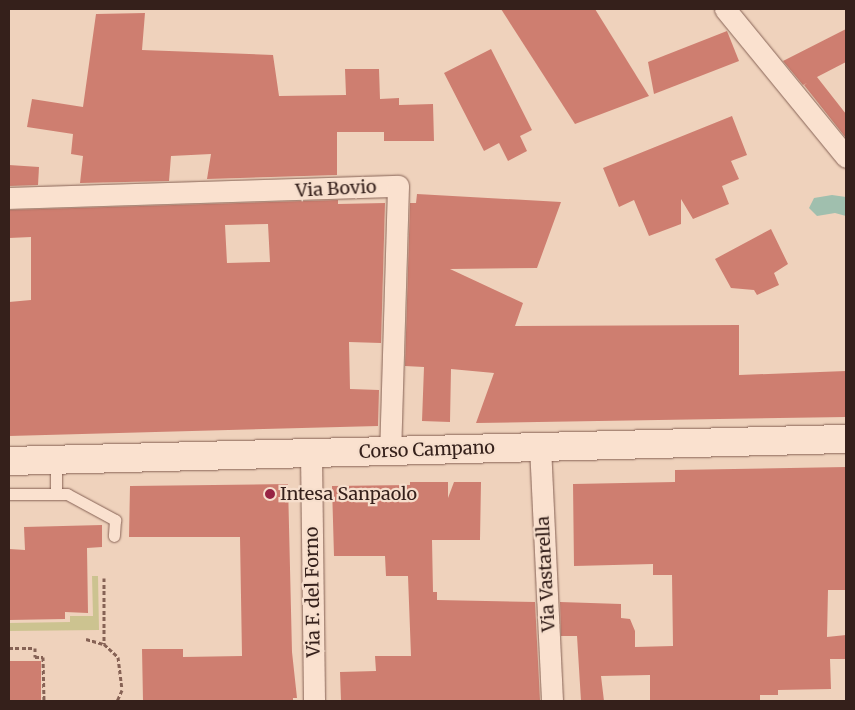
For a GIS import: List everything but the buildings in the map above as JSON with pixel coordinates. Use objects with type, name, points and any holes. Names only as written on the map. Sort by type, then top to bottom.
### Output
[{"type":"main road","name":"Corso Campano","points":[[9,461],[846,439]]},
{"type":"street","points":[[725,9],[846,157]]},
{"type":"street","name":"Via Bovio","points":[[9,198],[398,186],[390,451]]},
{"type":"street","name":"Via Vastarella","points":[[540,446],[552,701]]},
{"type":"street","name":"Via F. del Forno","points":[[311,453],[314,701]]},
{"type":"lane","points":[[56,460],[56,494]]},
{"type":"lane","points":[[9,494],[67,494],[115,520],[114,536]]},
{"type":"path","points":[[104,578],[104,644]]},
{"type":"path","points":[[86,639],[104,644],[118,657],[122,690],[117,701]]},
{"type":"path","points":[[9,648],[35,648],[35,657],[43,657],[44,701]]},
{"type":"shaded area","points":[[832,195],[846,197],[846,216],[835,213],[817,216],[809,208],[814,198]]},
{"type":"shaded area","points":[[92,576],[98,576],[99,630],[9,631],[9,623],[70,622],[70,616],[93,616]]},
{"type":"place","name":"Intesa Sanpaolo","points":[[270,494]]}]
